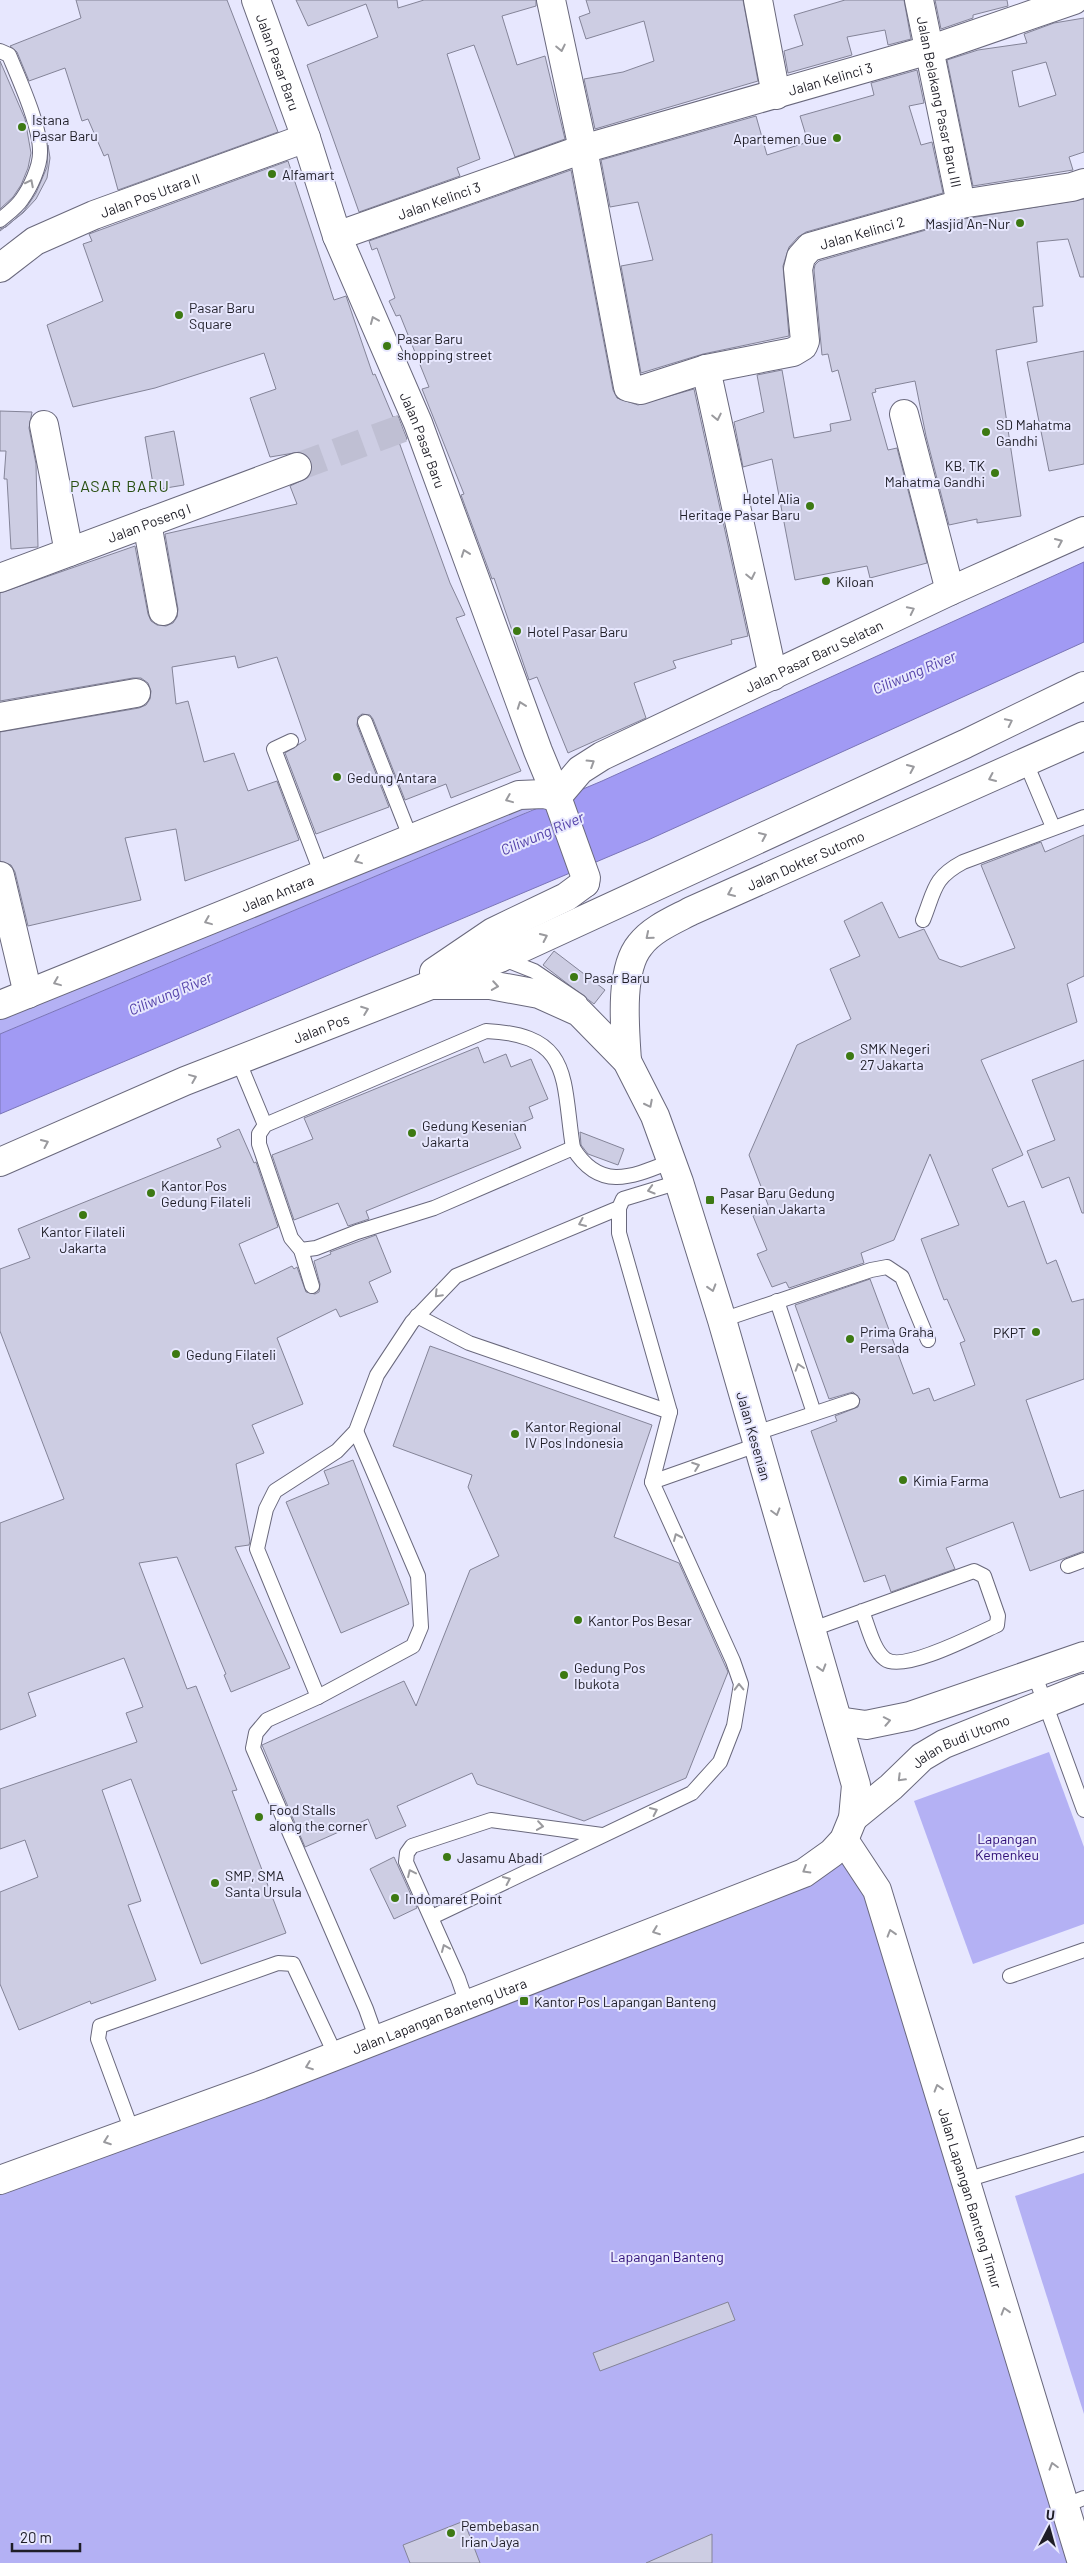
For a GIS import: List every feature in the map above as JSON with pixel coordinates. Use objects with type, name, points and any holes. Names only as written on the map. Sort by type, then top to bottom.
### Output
[{"type":"street","name":"Jalan Pasar Baru","points":[[256,0],[306,138],[337,236],[557,798],[585,878],[566,896],[493,932],[442,966],[420,988]]},
{"type":"street","points":[[551,0],[575,152],[628,388],[641,390],[706,369],[773,676]]},
{"type":"street","points":[[758,0],[776,95]]},
{"type":"street","name":"Jalan Belakang Pasar Baru III","points":[[919,0],[961,204]]},
{"type":"street","name":"Jalan Kelinci 3","points":[[337,236],[575,152],[928,50],[1074,0]]},
{"type":"street","name":"Jalan Pos Utara II","points":[[0,268],[34,241],[94,214],[306,138]]},
{"type":"street","name":"Jalan Kelinci 2","points":[[706,369],[793,352],[803,346],[806,341],[798,269],[801,257],[810,247],[961,204],[1072,187],[1084,183]]},
{"type":"street","points":[[904,414],[950,591]]},
{"type":"street","points":[[44,425],[69,552]]},
{"type":"street","name":"Jalan Poseng I","points":[[0,578],[297,467]]},
{"type":"street","points":[[147,523],[163,611]]},
{"type":"street","name":"Jalan Pasar Baru Selatan","points":[[557,798],[580,770],[602,756],[950,591],[1084,530]]},
{"type":"street","name":"Jalan Pos","points":[[0,1162],[238,1060],[500,958],[639,892],[965,744],[1084,686]]},
{"type":"street","points":[[0,717],[136,693]]},
{"type":"street","name":"Jalan Dokter Sutomo","points":[[627,1061],[624,1002],[632,959],[640,945],[653,932],[691,911],[1084,736]]},
{"type":"street","name":"Jalan Antara","points":[[0,1005],[520,795],[544,794],[557,798]]},
{"type":"street","points":[[0,876],[28,994]]},
{"type":"street","points":[[420,988],[490,984],[539,994],[579,1012],[627,1061]]},
{"type":"street","name":"Jalan Kesenian","points":[[627,1061],[655,1116],[676,1171],[722,1320],[755,1440],[838,1721],[856,1785],[849,1829]]},
{"type":"street","points":[[838,1721],[866,1725],[910,1716],[1084,1656]]},
{"type":"street","name":"Jalan Budi Utomo","points":[[849,1829],[922,1756],[944,1744],[1044,1702],[1084,1688]]},
{"type":"street","name":"Jalan Lapangan Banteng Utara","points":[[0,2180],[336,2056],[804,1873],[832,1853],[849,1829]]},
{"type":"street","name":"Jalan Lapangan Banteng Timur","points":[[849,1829],[877,1890],[966,2180],[1074,2502],[1082,2563]]},
{"type":"lane","points":[[0,51],[9,55],[24,91],[37,131],[40,153],[35,174],[22,200],[0,220]]},
{"type":"lane","points":[[365,722],[411,839]]},
{"type":"lane","points":[[291,741],[274,749],[322,875]]},
{"type":"lane","points":[[1026,763],[1053,827]]},
{"type":"lane","points":[[923,920],[939,879],[947,870],[1053,827],[1084,817]]},
{"type":"lane","points":[[500,958],[534,971],[590,1009],[627,1061]]},
{"type":"lane","points":[[312,1286],[301,1250],[291,1238],[259,1144],[259,1134],[265,1125],[486,1030],[527,1036],[547,1046],[556,1058],[561,1074],[572,1148],[594,1173],[611,1178],[640,1173],[676,1171]]},
{"type":"lane","points":[[238,1060],[265,1125]]},
{"type":"lane","points":[[301,1250],[316,1248],[357,1232],[434,1208],[572,1148]]},
{"type":"lane","points":[[432,1917],[692,1793],[720,1762],[734,1726],[740,1684],[733,1661],[652,1482],[670,1412],[619,1233],[619,1208],[623,1199],[676,1171]]},
{"type":"lane","points":[[318,1697],[257,1549],[266,1509],[276,1491],[337,1451],[356,1431],[377,1375],[417,1316],[456,1276],[619,1208]]},
{"type":"lane","points":[[722,1320],[871,1270],[887,1267],[902,1277],[928,1340]]},
{"type":"lane","points":[[777,1301],[814,1413]]},
{"type":"lane","points":[[417,1316],[469,1343],[670,1412]]},
{"type":"lane","points":[[652,1482],[755,1440],[814,1413],[852,1401]]},
{"type":"lane","points":[[356,1431],[418,1576],[421,1627],[413,1646],[318,1697],[267,1720],[256,1733],[253,1748],[366,2009],[377,2040]]},
{"type":"lane","points":[[1068,1566],[1084,1560]]},
{"type":"lane","points":[[810,1630],[862,1611],[974,1571],[984,1576],[998,1616],[997,1625],[952,1646],[900,1664],[887,1661],[880,1654],[862,1611]]},
{"type":"lane","points":[[1034,1673],[1084,1810]]},
{"type":"lane","points":[[467,2004],[432,1917],[406,1862],[407,1853],[412,1846],[491,1820],[603,1835]]},
{"type":"lane","points":[[1010,1976],[1084,1950]]},
{"type":"lane","points":[[132,2131],[98,2039],[100,2026],[278,1963],[287,1962],[293,1964],[336,2056]]},
{"type":"lane","points":[[966,2180],[1084,2144]]},
{"type":"green space","points":[[519,795],[557,797],[523,814],[0,1034],[0,1007]]},
{"type":"green space","name":"Lapangan Kemenkeu","points":[[1049,1752],[1084,1847],[1084,1924],[973,1964],[914,1801]]},
{"type":"green space","name":"Lapangan Banteng","points":[[832,1853],[864,1867],[1082,2563],[0,2563],[0,2179]]},
{"type":"green space","points":[[1084,2173],[1084,2414],[1015,2196]]},
{"type":"water","name":"Ciliwung River","points":[[1084,562],[1084,642],[648,840],[0,1114],[0,1034],[602,781]]},
{"type":"building","points":[[76,0],[227,0],[278,132],[118,190],[108,154],[104,156],[88,119],[82,121],[65,68],[29,81],[17,52],[10,46],[81,18]]},
{"type":"building","points":[[296,0],[397,0],[398,8],[424,0],[536,0],[536,6],[502,16],[517,65],[545,56],[565,139],[515,157],[474,45],[447,54],[480,159],[457,168],[460,176],[359,212],[307,65],[378,37],[366,4],[308,26]]},
{"type":"building","points":[[586,0],[743,0],[758,81],[595,129],[584,79],[623,72],[654,61],[644,21],[586,39],[579,17],[590,13]]},
{"type":"building","points":[[845,0],[904,0],[911,39],[888,45],[885,30],[847,37],[852,55],[788,73],[784,51],[803,45],[794,15]]},
{"type":"building","points":[[935,0],[1007,0],[1008,6],[973,15],[973,18],[941,29]]},
{"type":"building","points":[[1084,18],[1084,152],[1069,157],[1073,170],[973,186],[947,60],[978,50],[1027,43],[1024,34],[1054,23]],"holes":[[[1046,62],[1056,95],[1019,107],[1012,71]]]},
{"type":"building","points":[[0,61],[25,119],[31,153],[28,168],[21,185],[13,197],[0,209]]},
{"type":"building","points":[[917,70],[924,103],[909,106],[921,145],[932,142],[943,193],[806,232],[798,237],[789,247],[783,266],[789,336],[703,354],[641,373],[621,266],[653,260],[638,202],[610,207],[601,160],[756,116],[767,155],[808,142],[800,116],[874,95],[871,83]]},
{"type":"building","points":[[48,145],[50,158],[47,178],[36,199],[23,213],[13,221],[24,211],[36,193],[47,167]]},
{"type":"building","points":[[288,161],[334,300],[346,296],[373,375],[375,374],[393,417],[398,416],[407,439],[399,442],[450,583],[465,615],[456,618],[521,771],[451,798],[446,784],[405,800],[373,719],[370,715],[362,714],[358,717],[357,725],[389,807],[316,834],[285,753],[306,740],[277,657],[238,668],[235,656],[172,667],[176,704],[188,701],[204,762],[234,753],[248,791],[277,781],[299,840],[185,881],[176,829],[125,838],[141,900],[28,926],[15,872],[11,865],[0,861],[0,732],[139,708],[146,705],[150,699],[151,691],[148,683],[141,678],[133,678],[0,701],[0,593],[135,546],[148,614],[151,621],[157,625],[166,626],[173,623],[177,617],[178,609],[165,534],[297,504],[290,486],[309,477],[312,469],[311,461],[307,455],[300,452],[270,457],[250,398],[276,389],[264,353],[155,388],[73,407],[47,325],[103,301],[83,244],[92,241],[89,234]]},
{"type":"building","points":[[571,170],[613,390],[617,398],[638,405],[694,389],[748,636],[731,640],[732,644],[673,661],[676,668],[634,683],[646,718],[568,753],[537,677],[529,680],[494,578],[492,579],[461,495],[464,494],[422,389],[429,387],[400,315],[396,316],[389,301],[395,298],[377,248],[372,250],[369,241]]},
{"type":"building","points":[[1084,199],[1084,277],[1080,277],[1068,239],[1037,242],[1043,306],[1033,307],[1037,342],[996,350],[1021,516],[977,523],[977,519],[949,525],[926,436],[915,381],[875,389],[876,392],[872,393],[888,450],[897,448],[927,563],[870,578],[867,566],[795,580],[772,459],[743,467],[734,422],[764,412],[757,375],[782,370],[794,438],[831,431],[830,424],[851,420],[838,370],[832,372],[828,354],[822,355],[815,265],[819,261],[964,219]]},
{"type":"building","points":[[1084,351],[1084,464],[1049,471],[1027,362]]},
{"type":"building","points":[[0,411],[32,412],[29,428],[36,464],[38,547],[11,549],[7,479],[4,479],[6,451],[0,451]]},
{"type":"building","points":[[174,431],[184,485],[154,490],[145,437]]},
{"type":"building","points":[[1084,835],[1084,976],[1067,984],[1077,1022],[981,1060],[1023,1155],[992,1169],[1008,1207],[1024,1201],[1047,1264],[1056,1260],[1072,1302],[1084,1299],[1084,1379],[1026,1400],[1060,1498],[1084,1490],[1084,1551],[1030,1571],[1013,1522],[946,1548],[955,1569],[891,1592],[885,1575],[864,1582],[811,1431],[837,1421],[835,1416],[858,1407],[860,1399],[853,1392],[829,1399],[795,1305],[870,1279],[913,1394],[929,1388],[934,1401],[975,1385],[960,1343],[965,1341],[947,1299],[944,1300],[921,1239],[959,1225],[930,1154],[894,1240],[861,1253],[864,1263],[789,1288],[786,1282],[772,1287],[757,1254],[767,1250],[753,1216],[770,1210],[749,1155],[797,1045],[851,1019],[830,969],[860,956],[844,921],[882,902],[899,938],[924,929],[939,959],[961,967],[1015,948],[981,865],[1041,842],[1045,852]]},
{"type":"building","name":"Pasar Baru","points":[[554,951],[605,990],[594,1004],[543,965]]},
{"type":"building","name":"Gedung Kesenian Jakarta","points":[[478,1047],[484,1063],[506,1054],[511,1067],[531,1059],[548,1099],[529,1107],[533,1118],[512,1127],[521,1148],[366,1211],[369,1219],[348,1226],[338,1203],[294,1220],[272,1155],[313,1139],[304,1118]]},
{"type":"building","points":[[1084,1060],[1084,1213],[1082,1213],[1069,1177],[1042,1188],[1027,1151],[1055,1140],[1032,1080]]},
{"type":"building","points":[[239,1129],[254,1163],[256,1162],[278,1227],[239,1244],[255,1284],[292,1266],[294,1269],[297,1267],[306,1292],[315,1294],[319,1292],[320,1284],[314,1261],[331,1254],[330,1252],[376,1235],[391,1272],[369,1282],[378,1302],[340,1317],[336,1309],[277,1338],[303,1404],[252,1425],[264,1453],[236,1464],[250,1541],[249,1545],[235,1547],[290,1668],[231,1692],[224,1675],[226,1674],[177,1557],[139,1563],[187,1689],[196,1686],[237,1790],[232,1791],[286,1933],[201,1964],[131,1779],[102,1790],[141,1901],[128,1905],[156,1980],[91,2004],[90,2001],[19,2030],[0,1984],[0,1892],[38,1877],[25,1840],[0,1849],[0,1789],[137,1742],[126,1713],[143,1707],[124,1658],[28,1693],[36,1716],[0,1730],[0,1523],[64,1499],[0,1331],[0,1269],[30,1258],[18,1229],[221,1147],[217,1139]]},
{"type":"building","points":[[580,1132],[624,1149],[618,1165],[588,1154],[581,1145]]},
{"type":"building","name":"Kantor Pos Besar","points":[[430,1346],[652,1425],[614,1537],[679,1563],[728,1672],[686,1778],[584,1821],[477,1784],[472,1773],[397,1806],[406,1826],[376,1839],[368,1819],[305,1847],[262,1745],[404,1681],[416,1706],[470,1570],[499,1556],[468,1487],[472,1475],[393,1446]]},
{"type":"building","points":[[353,1460],[409,1604],[341,1633],[286,1502],[329,1484],[324,1471]]},
{"type":"building","points":[[394,1857],[417,1908],[394,1919],[370,1869]]},
{"type":"building","points":[[728,2302],[735,2320],[600,2371],[593,2353]]},
{"type":"building","name":"Pembebasan Irian Jaya","points":[[464,2521],[480,2563],[410,2563],[403,2545]]},
{"type":"building","points":[[712,2534],[712,2563],[646,2563]]},
{"type":"tunnel","points":[[297,467],[403,428]]},
{"type":"place","name":"Istana Pasar Baru","points":[[22,127]]},
{"type":"place","name":"Apartemen Gue","points":[[837,138]]},
{"type":"place","name":"Alfamart","points":[[272,174]]},
{"type":"place","name":"Masjid An-Nur","points":[[1020,223]]},
{"type":"place","name":"Pasar Baru Square","points":[[179,315]]},
{"type":"place","name":"Pasar Baru shopping street","points":[[387,346]]},
{"type":"place","name":"SD Mahatma Gandhi","points":[[986,432]]},
{"type":"place","name":"KB, TK Mahatma Gandhi","points":[[995,473]]},
{"type":"place","name":"Hotel Alia Heritage Pasar Baru","points":[[810,506]]},
{"type":"place","name":"Kiloan","points":[[826,581]]},
{"type":"place","name":"Hotel Pasar Baru","points":[[517,631]]},
{"type":"place","name":"Gedung Antara","points":[[337,777]]},
{"type":"place","name":"Pasar Baru","points":[[574,977]]},
{"type":"place","name":"SMK Negeri 27 Jakarta","points":[[850,1056]]},
{"type":"place","name":"Gedung Kesenian Jakarta","points":[[412,1133]]},
{"type":"place","name":"Kantor Pos Gedung Filateli","points":[[151,1193]]},
{"type":"place","name":"Pasar Baru Gedung Kesenian Jakarta","points":[[710,1200]]},
{"type":"place","name":"Kantor Filateli Jakarta","points":[[83,1215]]},
{"type":"place","name":"PKPT","points":[[1036,1332]]},
{"type":"place","name":"Prima Graha Persada","points":[[850,1339]]},
{"type":"place","name":"Gedung Filateli","points":[[176,1354]]},
{"type":"place","name":"Kantor Regional IV Pos Indonesia","points":[[515,1434]]},
{"type":"place","name":"Kimia Farma","points":[[903,1480]]},
{"type":"place","name":"Kantor Pos Besar","points":[[578,1620]]},
{"type":"place","name":"Gedung Pos Ibukota","points":[[564,1675]]},
{"type":"place","name":"Food Stalls along the corner","points":[[259,1817]]},
{"type":"place","name":"Jasamu Abadi","points":[[447,1857]]},
{"type":"place","name":"SMP, SMA Santa Ursula","points":[[215,1883]]},
{"type":"place","name":"Indomaret Point","points":[[395,1898]]},
{"type":"place","name":"Kantor Pos Lapangan Banteng","points":[[524,2001]]},
{"type":"place","name":"Pembebasan Irian Jaya","points":[[451,2533]]},
{"type":"district","name":"PASAR BARU","points":[[120,485]]}]
